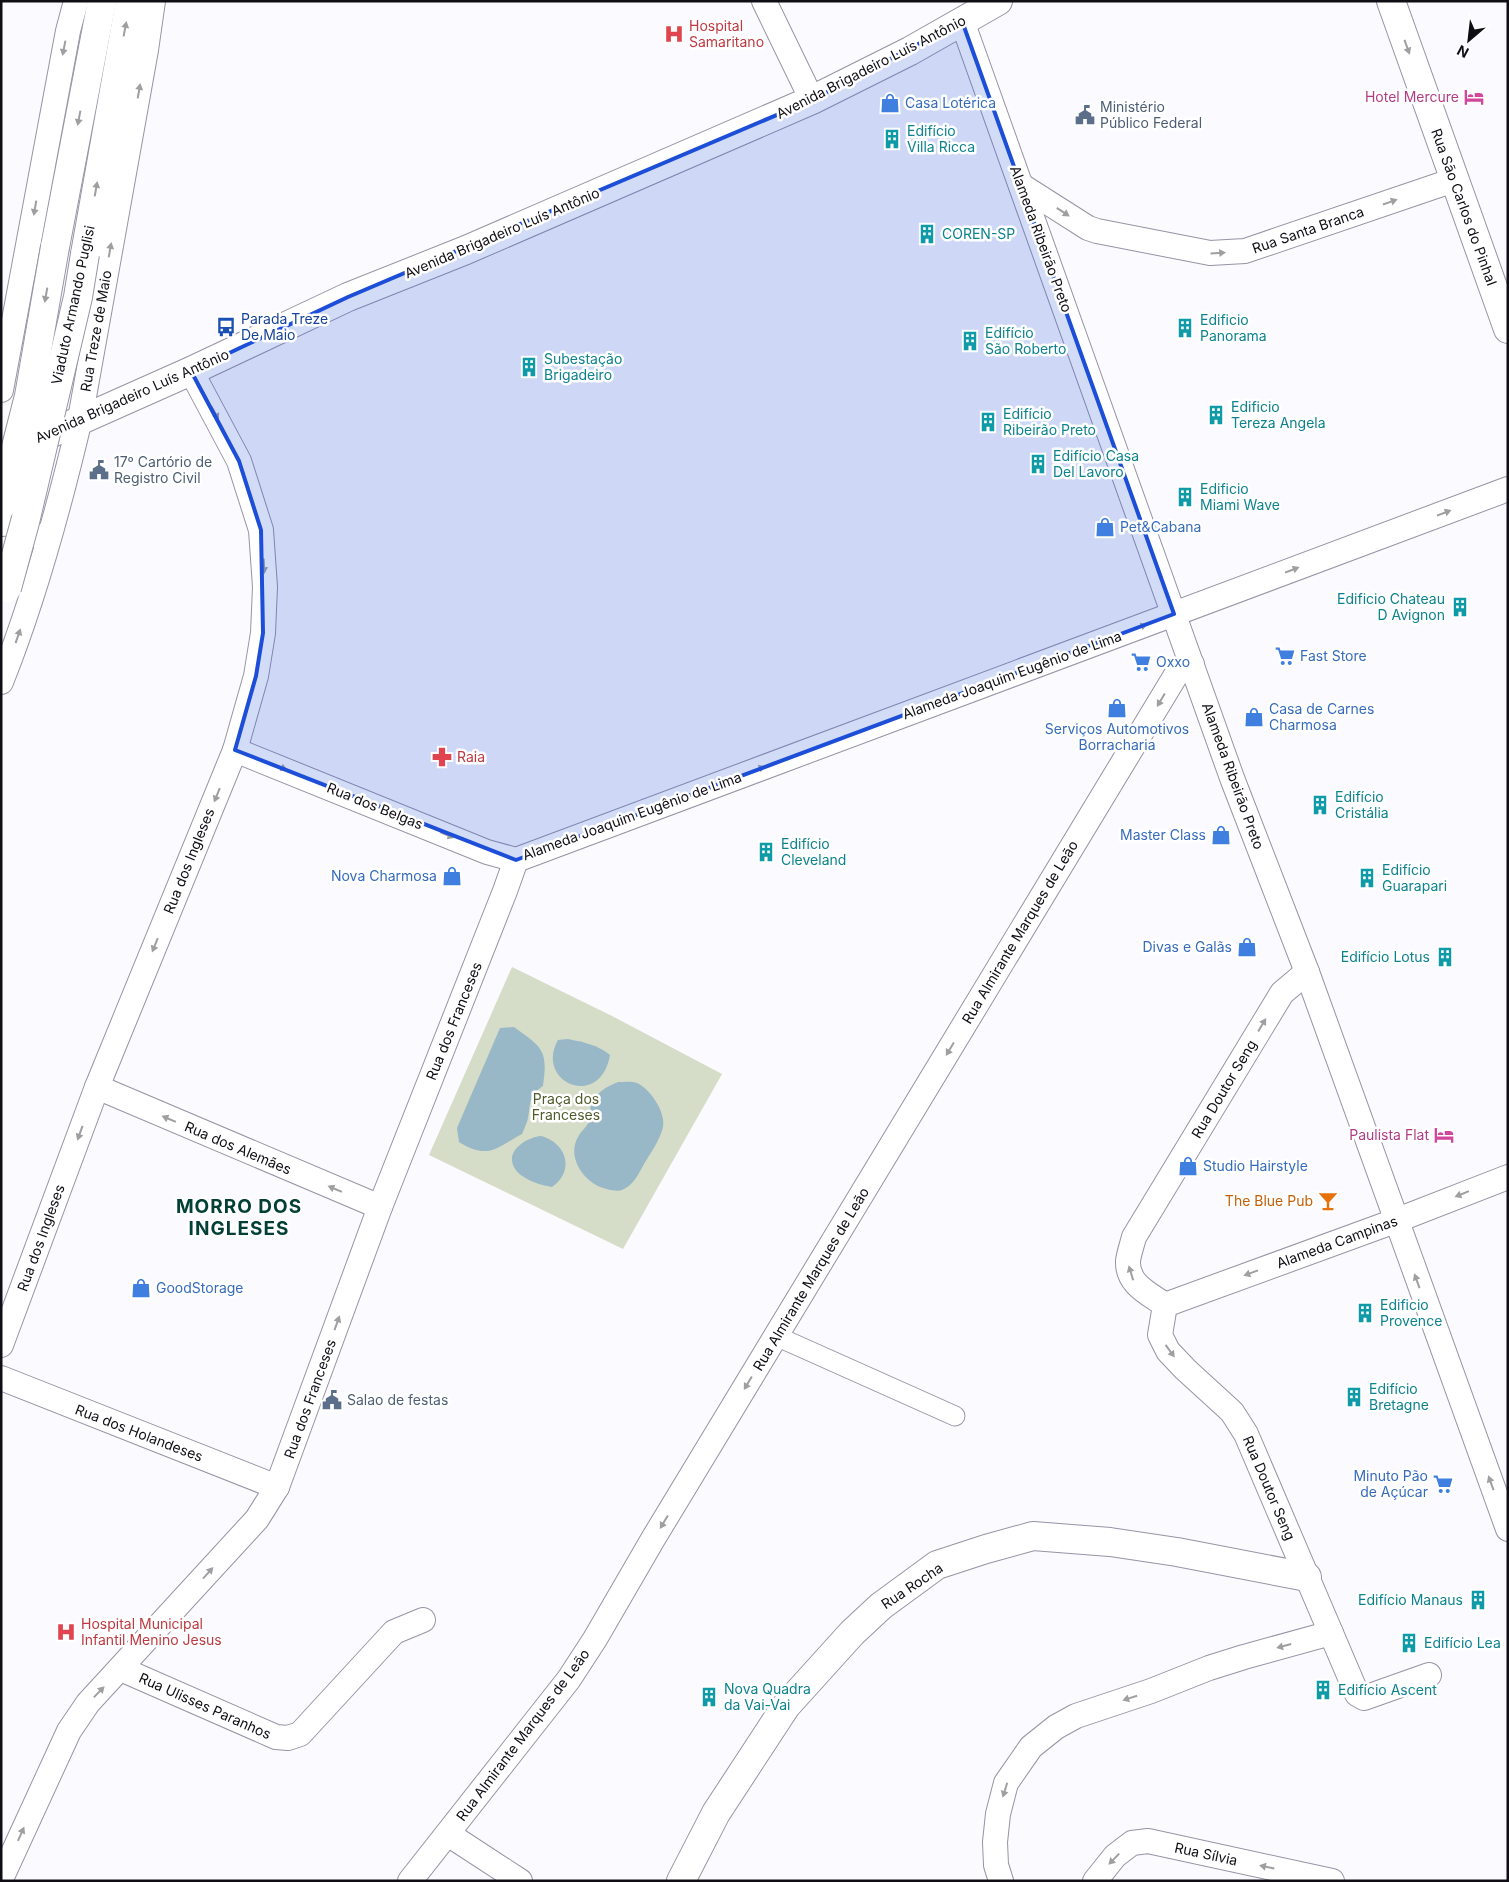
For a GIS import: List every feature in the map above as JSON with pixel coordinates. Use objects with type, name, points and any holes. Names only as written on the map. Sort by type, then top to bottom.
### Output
[{"type":"main road","name":"Viaduto Armando Puglisi","points":[[1,506],[29,396],[55,247],[102,1]]},
{"type":"main road","name":"Viaduto Armando Puglisi","points":[[4,596],[25,522],[69,334],[130,1]]},
{"type":"main road","name":"Avenida Brigadeiro Luís Antônio","points":[[1,455],[191,371],[348,297],[466,250],[812,100],[910,51],[998,1]]},
{"type":"main road","name":"Rua São Carlos do Pinhal","points":[[1391,1],[1508,329]]},
{"type":"main road","name":"Rua Rocha","points":[[681,1881],[716,1813],[786,1706],[852,1633],[881,1606],[937,1565],[1033,1536],[1110,1542],[1168,1550],[1307,1577]]},
{"type":"street","points":[[1,390],[68,31],[76,1]]},
{"type":"street","name":"Rua Treze de Maio","points":[[1,682],[33,594],[80,419],[146,50],[153,1]]},
{"type":"street","points":[[764,1],[812,100]]},
{"type":"street","name":"Alameda Ribeirão Preto","points":[[962,21],[1232,778],[1306,972],[1508,1528]]},
{"type":"street","name":"Rua Santa Branca","points":[[1022,186],[1088,228],[1210,253],[1245,251],[1454,180]]},
{"type":"street","points":[[12,334],[21,364],[35,380],[50,386],[67,380],[92,352]]},
{"type":"street","name":"Rua dos Ingleses","points":[[1,1345],[97,1087],[235,750],[256,676],[263,632],[265,587],[261,530],[239,462],[191,371]]},
{"type":"street","points":[[1,510],[25,504],[50,493],[64,482]]},
{"type":"street","name":"Alameda Joaquim Eugênio de Lima","points":[[516,860],[1508,489]]},
{"type":"street","points":[[1,524],[16,523],[30,530],[47,544]]},
{"type":"street","name":"Rua Almirante Marques de Leão","points":[[410,1881],[569,1679],[595,1639],[1176,675],[1192,664]]},
{"type":"street","name":"Rua dos Belgas","points":[[235,750],[487,852],[516,860]]},
{"type":"street","name":"Rua dos Franceses","points":[[1,1878],[69,1731],[88,1703],[257,1519],[277,1487],[380,1207],[516,860]]},
{"type":"street","name":"Rua Doutor Seng","points":[[1306,972],[1282,993],[1134,1237],[1128,1261],[1130,1273],[1135,1284],[1164,1305],[1160,1335],[1168,1351],[1232,1412],[1246,1434],[1357,1694],[1364,1698],[1429,1675]]},
{"type":"street","name":"Rua dos Alemães","points":[[97,1087],[380,1207]]},
{"type":"street","name":"Alameda Campinas","points":[[1164,1305],[1508,1177]]},
{"type":"street","points":[[776,1336],[955,1416]]},
{"type":"street","name":"Rua dos Holandeses","points":[[1,1378],[277,1487]]},
{"type":"street","name":"Rua Ulisses Paranhos","points":[[121,1669],[276,1737],[288,1738],[300,1734],[394,1632],[423,1620]]},
{"type":"street","points":[[1000,1881],[996,1865],[995,1842],[998,1814],[1006,1783],[1031,1747],[1056,1727],[1076,1716],[1151,1691],[1209,1668],[1331,1633]]},
{"type":"street","points":[[448,1834],[520,1881]]},
{"type":"street","name":"Rua Sílvia","points":[[1095,1881],[1115,1856],[1132,1843],[1148,1841],[1332,1881]]},
{"type":"highlighted area","points":[[962,21],[1174,614],[516,860],[235,750],[256,676],[263,633],[261,530],[239,461],[191,371],[348,297],[812,100]]},
{"type":"green space","name":"Praça dos Franceses","points":[[512,967],[612,1016],[722,1074],[623,1249],[429,1155]]},
{"type":"water","points":[[514,1027],[537,1045],[544,1057],[543,1086],[532,1097],[528,1120],[522,1134],[492,1150],[477,1150],[459,1142],[457,1128],[500,1028]]},
{"type":"water","points":[[568,1039],[595,1046],[610,1055],[604,1072],[594,1082],[583,1086],[571,1084],[561,1078],[555,1068],[553,1055],[558,1040]]},
{"type":"water","points":[[618,1082],[635,1082],[647,1090],[660,1108],[663,1127],[658,1141],[635,1179],[626,1188],[617,1191],[600,1187],[587,1178],[578,1166],[574,1152],[578,1137],[589,1122],[590,1108],[595,1097],[605,1088]]},
{"type":"water","points":[[541,1136],[557,1145],[565,1158],[564,1173],[552,1187],[525,1178],[517,1171],[512,1161],[515,1150],[519,1146],[530,1139]]},
{"type":"place","name":"Hospital Samaritano","points":[[674,34]]},
{"type":"place","name":"Hotel Mercure","points":[[1474,97]]},
{"type":"place","name":"Casa Lotérica","points":[[890,103]]},
{"type":"place","name":"Ministério Público Federal","points":[[1085,115]]},
{"type":"place","name":"Edifício Villa Ricca","points":[[892,139]]},
{"type":"place","name":"COREN-SP","points":[[927,234]]},
{"type":"place","name":"Parada Treze De Maio","points":[[226,327]]},
{"type":"place","name":"Edificio Panorama","points":[[1185,328]]},
{"type":"place","name":"Edifício São Roberto","points":[[970,341]]},
{"type":"place","name":"Subestação Brigadeiro","points":[[529,367]]},
{"type":"place","name":"Edificio Tereza Angela","points":[[1216,415]]},
{"type":"place","name":"Edifício Ribeirão Preto","points":[[988,422]]},
{"type":"place","name":"Edifício Casa Del Lavoro","points":[[1038,464]]},
{"type":"place","name":"17º Cartório de Registro Civil","points":[[99,470]]},
{"type":"place","name":"Edificio Miami Wave","points":[[1185,497]]},
{"type":"place","name":"Pet&Cabana","points":[[1105,527]]},
{"type":"place","name":"Edificio Chateau D Avignon","points":[[1460,607]]},
{"type":"place","name":"Fast Store","points":[[1285,656]]},
{"type":"place","name":"Oxxo","points":[[1141,662]]},
{"type":"place","name":"Serviços Automotivos Borracharia","points":[[1117,708]]},
{"type":"place","name":"Casa de Carnes Charmosa","points":[[1254,717]]},
{"type":"place","name":"Raia","points":[[442,757]]},
{"type":"place","name":"Edifício Cristália","points":[[1320,805]]},
{"type":"place","name":"Master Class","points":[[1221,835]]},
{"type":"place","name":"Edifício Cleveland","points":[[766,852]]},
{"type":"place","name":"Nova Charmosa","points":[[452,876]]},
{"type":"place","name":"Edifício Guarapari","points":[[1367,878]]},
{"type":"place","name":"Divas e Galãs","points":[[1247,947]]},
{"type":"place","name":"Edifício Lotus","points":[[1445,957]]},
{"type":"place","name":"Paulista Flat","points":[[1444,1135]]},
{"type":"place","name":"Studio Hairstyle","points":[[1188,1166]]},
{"type":"place","name":"The Blue Pub","points":[[1328,1201]]},
{"type":"place","name":"GoodStorage","points":[[141,1288]]},
{"type":"place","name":"Edificio Provence","points":[[1365,1313]]},
{"type":"place","name":"Edifício Bretagne","points":[[1354,1397]]},
{"type":"place","name":"Salao de festas","points":[[332,1400]]},
{"type":"place","name":"Minuto Pão de Açúcar","points":[[1443,1484]]},
{"type":"place","name":"Edifício Manaus","points":[[1478,1600]]},
{"type":"place","name":"Hospital Municipal Infantil Menino Jesus","points":[[66,1632]]},
{"type":"place","name":"Edifício Lea","points":[[1409,1643]]},
{"type":"place","name":"Edifício Ascent","points":[[1323,1690]]},
{"type":"place","name":"Nova Quadra da Vai-Vai","points":[[709,1697]]},
{"type":"district","name":"MORRO DOS INGLESES","points":[[239,1217]]}]
